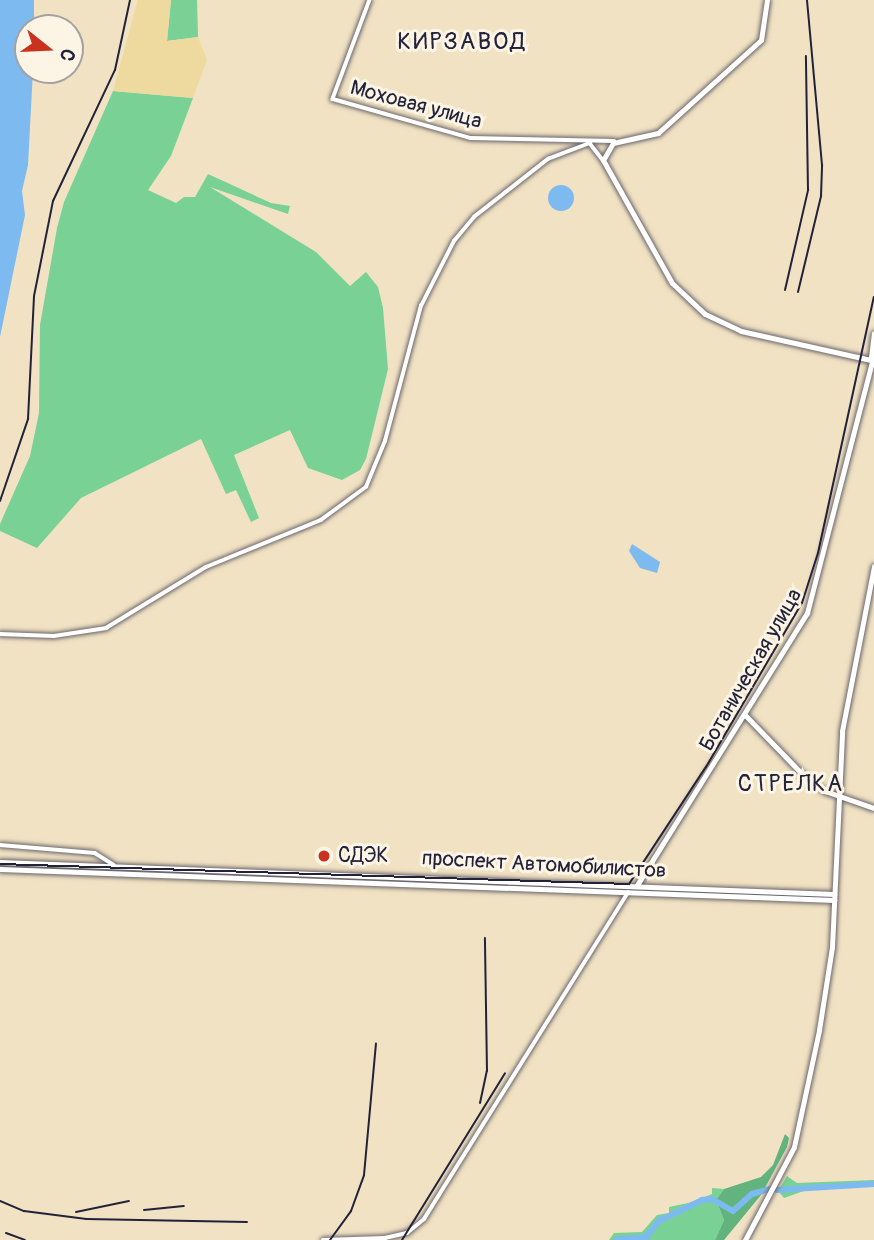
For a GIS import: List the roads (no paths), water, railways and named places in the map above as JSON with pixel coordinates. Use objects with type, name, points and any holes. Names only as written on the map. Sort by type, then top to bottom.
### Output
[{"type":"main road","points":[[766,0],[761,40],[658,132],[616,142],[603,160],[672,283],[705,314],[741,331],[873,357]]},
{"type":"main road","name":"Ботаническая улица","points":[[629,891],[638,885],[746,716],[814,594],[873,357],[874,332]]},
{"type":"main road","points":[[745,1240],[796,1140],[831,964],[842,731],[874,566]]},
{"type":"main road","points":[[746,716],[792,767],[820,788],[874,808]]},
{"type":"main road","name":"проспект Автомобилистов","points":[[0,862],[638,885],[834,897]]},
{"type":"main road","name":"проспект Автомобилистов","points":[[0,869],[834,897]]},
{"type":"street","name":"Моховая улица","points":[[370,0],[333,99],[471,138],[497,141],[584,139],[616,142]]},
{"type":"street","points":[[584,139],[603,160]]},
{"type":"street","points":[[0,634],[54,636],[106,628],[206,567],[333,513],[373,478],[406,352],[439,265],[470,221],[548,159],[590,143]]},
{"type":"street","points":[[0,845],[95,853],[114,865]]},
{"type":"street","points":[[323,1240],[385,1238],[407,1233],[424,1219],[629,891]]},
{"type":"water","points":[[0,0],[34,0],[34,14],[14,14],[14,84],[32,84],[28,165],[22,191],[25,215],[0,337]]},
{"type":"water","points":[[561,185],[570,189],[574,198],[570,207],[561,211],[552,207],[548,198],[552,189]]},
{"type":"water","points":[[632,544],[660,562],[657,573],[640,568],[629,551]]},
{"type":"waterway","points":[[777,1190],[874,1184]]},
{"type":"waterway","points":[[616,1240],[646,1237],[659,1221],[702,1200],[712,1199],[733,1211],[752,1194],[770,1189]]},
{"type":"tram line","points":[[0,864],[629,884],[706,767],[802,603],[818,553],[874,297]]},
{"type":"railway","points":[[0,501],[28,419],[34,296],[53,201],[115,70],[130,0]]},
{"type":"railway","points":[[798,292],[821,196],[822,165],[807,0]]},
{"type":"railway","points":[[785,290],[808,190],[806,56]]},
{"type":"railway","points":[[480,1103],[487,1071],[485,938]]},
{"type":"railway","points":[[330,1240],[351,1211],[364,1175],[376,1044]]},
{"type":"railway","points":[[402,1240],[505,1073]]},
{"type":"railway","points":[[0,1201],[24,1211],[86,1219],[247,1222]]},
{"type":"railway","points":[[76,1212],[129,1201]]},
{"type":"railway","points":[[144,1210],[184,1206]]},
{"type":"railway","points":[[6,1233],[25,1240]]},
{"type":"place","name":"СДЭК","points":[[324,856]]},
{"type":"district","name":"КИРЗАВОД","points":[[462,42]]},
{"type":"district","name":"СТРЕЛКА","points":[[791,784]]}]
